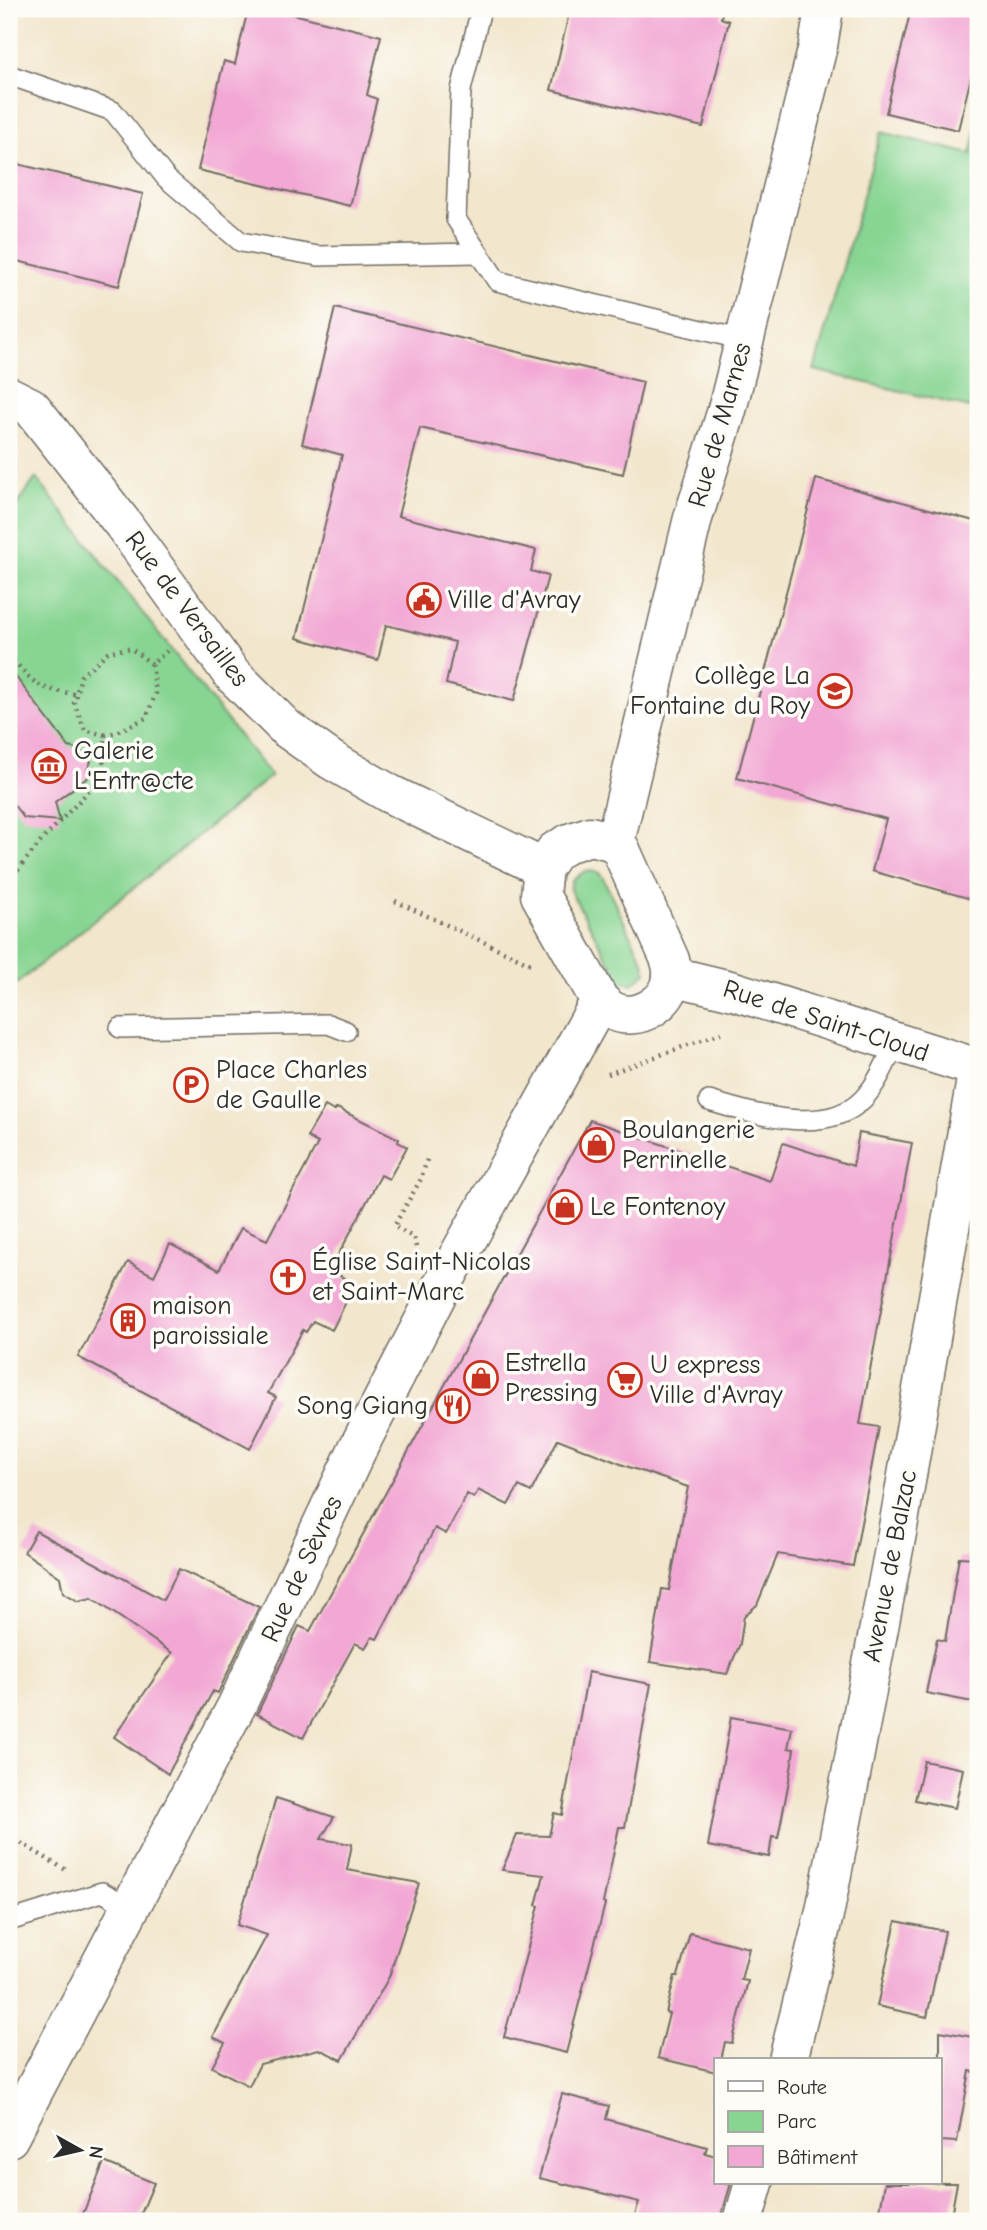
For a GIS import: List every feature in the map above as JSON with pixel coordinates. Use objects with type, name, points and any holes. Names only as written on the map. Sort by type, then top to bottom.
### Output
[{"type":"main road","name":"Rue de Marnes","points":[[615,842],[693,518],[727,410],[818,46],[824,9]]},
{"type":"main road","name":"Rue de Versailles","points":[[9,396],[31,407],[123,524],[231,673],[302,741],[390,794],[543,867]]},
{"type":"main road","points":[[590,836],[615,842],[621,849],[670,960],[672,976],[668,992],[652,1009],[629,1015],[613,1011],[600,1001],[540,895],[543,867],[555,851],[590,836]]},
{"type":"main road","name":"Rue de Saint-Cloud","points":[[672,976],[734,991],[978,1068]]},
{"type":"main road","name":"Rue de Sèvres","points":[[9,2138],[116,1900],[237,1705],[357,1450],[433,1302],[600,1001]]},
{"type":"main road","name":"Avenue de Balzac","points":[[788,2058],[825,1911],[897,1533],[978,1068]]},
{"type":"main road","points":[[743,2221],[754,2184]]},
{"type":"lane","points":[[481,9],[461,90],[456,219],[497,281],[744,340]]},
{"type":"lane","points":[[9,75],[113,111],[166,178],[241,242],[318,256],[478,253]]},
{"type":"lane","points":[[120,1028],[328,1024],[346,1031]]},
{"type":"lane","points":[[709,1101],[749,1113],[788,1120],[837,1116],[863,1100],[896,1043]]},
{"type":"lane","points":[[9,1921],[116,1900]]},
{"type":"path","points":[[152,664],[196,625]]},
{"type":"path","points":[[130,648],[152,664],[156,693],[146,718],[105,735],[85,730],[74,703],[81,676],[108,652],[130,648]]},
{"type":"path","points":[[9,655],[30,679],[47,690],[76,694]]},
{"type":"path","points":[[9,881],[42,840],[103,776],[105,735]]},
{"type":"path","points":[[416,1250],[414,1238],[394,1226],[421,1179],[428,1156]]},
{"type":"path","points":[[9,1836],[116,1900]]},
{"type":"green space","points":[[978,124],[978,410],[814,370],[881,132],[971,154]]},
{"type":"green space","points":[[36,478],[271,776],[9,990],[9,516]]},
{"type":"green space","points":[[585,871],[598,872],[603,878],[645,965],[646,973],[632,984],[620,981],[570,890],[572,880]]},
{"type":"building","points":[[248,9],[273,9],[381,36],[367,95],[377,99],[350,206],[198,170],[224,61],[235,64]]},
{"type":"building","points":[[570,9],[723,9],[721,18],[729,21],[703,127],[551,90]]},
{"type":"building","points":[[911,9],[978,9],[978,49],[958,130],[886,113]]},
{"type":"building","points":[[9,162],[143,194],[119,286],[9,259]]},
{"type":"building","points":[[335,308],[643,382],[623,474],[420,428],[398,516],[536,550],[531,571],[548,576],[514,701],[446,684],[455,642],[386,625],[378,660],[297,638],[342,455],[302,444]]},
{"type":"building","points":[[816,479],[978,522],[978,901],[872,871],[886,819],[737,778]]},
{"type":"building","name":"Galerie L'Entr@cte","points":[[9,668],[69,747],[81,750],[91,762],[87,770],[91,775],[55,802],[60,821],[24,818],[9,799]]},
{"type":"building","name":"Église Saint-Nicolas et Saint-Marc","points":[[325,1106],[334,1111],[337,1108],[399,1139],[398,1142],[407,1147],[389,1179],[381,1175],[334,1263],[337,1265],[333,1272],[355,1284],[332,1330],[313,1321],[306,1332],[303,1330],[268,1393],[276,1397],[250,1449],[78,1357],[128,1262],[154,1276],[170,1244],[219,1270],[241,1228],[267,1240],[318,1143],[307,1137]]},
{"type":"building","points":[[590,1120],[770,1181],[783,1143],[853,1166],[859,1133],[912,1143],[860,1424],[879,1427],[853,1566],[778,1554],[757,1605],[744,1616],[740,1644],[727,1674],[650,1662],[662,1589],[669,1590],[688,1487],[558,1439],[531,1492],[519,1486],[508,1505],[478,1490],[474,1498],[467,1494],[446,1534],[435,1528],[377,1639],[372,1637],[365,1648],[355,1643],[303,1738],[257,1714],[299,1626],[310,1631]]},
{"type":"building","points":[[36,1531],[163,1600],[179,1569],[259,1607],[218,1693],[213,1691],[168,1774],[114,1737],[172,1653],[92,1598],[78,1601],[63,1592],[60,1577],[24,1552]]},
{"type":"building","points":[[959,1557],[978,1558],[978,1703],[926,1693],[937,1639],[945,1641]]},
{"type":"building","points":[[588,1672],[651,1684],[625,1827],[619,1827],[603,1903],[605,1904],[566,2053],[504,2037],[539,1906],[536,1905],[544,1875],[502,1870],[517,1835],[549,1836],[554,1813],[562,1815]]},
{"type":"building","points":[[731,1717],[792,1728],[788,1748],[794,1749],[790,1775],[778,1838],[772,1837],[769,1857],[708,1846]]},
{"type":"building","points":[[924,1761],[963,1769],[955,1808],[915,1800]]},
{"type":"building","points":[[276,1798],[334,1817],[321,1839],[352,1844],[347,1870],[419,1883],[389,1977],[342,2060],[319,2049],[260,2064],[249,2086],[212,2067],[225,2043],[213,2037],[267,1935],[237,1925]]},
{"type":"building","points":[[896,1921],[945,1931],[927,2017],[877,2006]]},
{"type":"building","points":[[690,1933],[749,1948],[741,1980],[748,1981],[732,2043],[725,2042],[721,2058],[714,2058],[714,2072],[658,2058],[675,1976],[678,1976]]},
{"type":"building","points":[[940,2031],[978,2038],[978,2073],[970,2071],[957,2142],[942,2141]]},
{"type":"building","points":[[562,2094],[609,2106],[606,2119],[707,2147],[705,2153],[714,2155],[714,2184],[731,2184],[720,2221],[633,2221],[639,2202],[539,2178]]},
{"type":"building","points":[[104,2162],[154,2183],[138,2221],[80,2221]]},
{"type":"building","points":[[957,2183],[950,2221],[878,2221],[885,2184]]},
{"type":"place","name":"Ville d'Avray","points":[[424,600]]},
{"type":"place","name":"Collège La Fontaine du Roy","points":[[835,691]]},
{"type":"place","name":"Galerie L'Entr@cte","points":[[49,766]]},
{"type":"place","name":"Place Charles de Gaulle","points":[[191,1085]]},
{"type":"place","name":"Boulangerie Perrinelle","points":[[597,1145]]},
{"type":"place","name":"Le Fontenoy","points":[[565,1207]]},
{"type":"place","name":"Église Saint-Nicolas et Saint-Marc","points":[[288,1277]]},
{"type":"place","name":"maison paroissiale","points":[[128,1321]]},
{"type":"place","name":"Estrella Pressing","points":[[481,1378]]},
{"type":"place","name":"U express Ville d'Avray","points":[[625,1380]]},
{"type":"place","name":"Song Giang","points":[[453,1406]]}]
